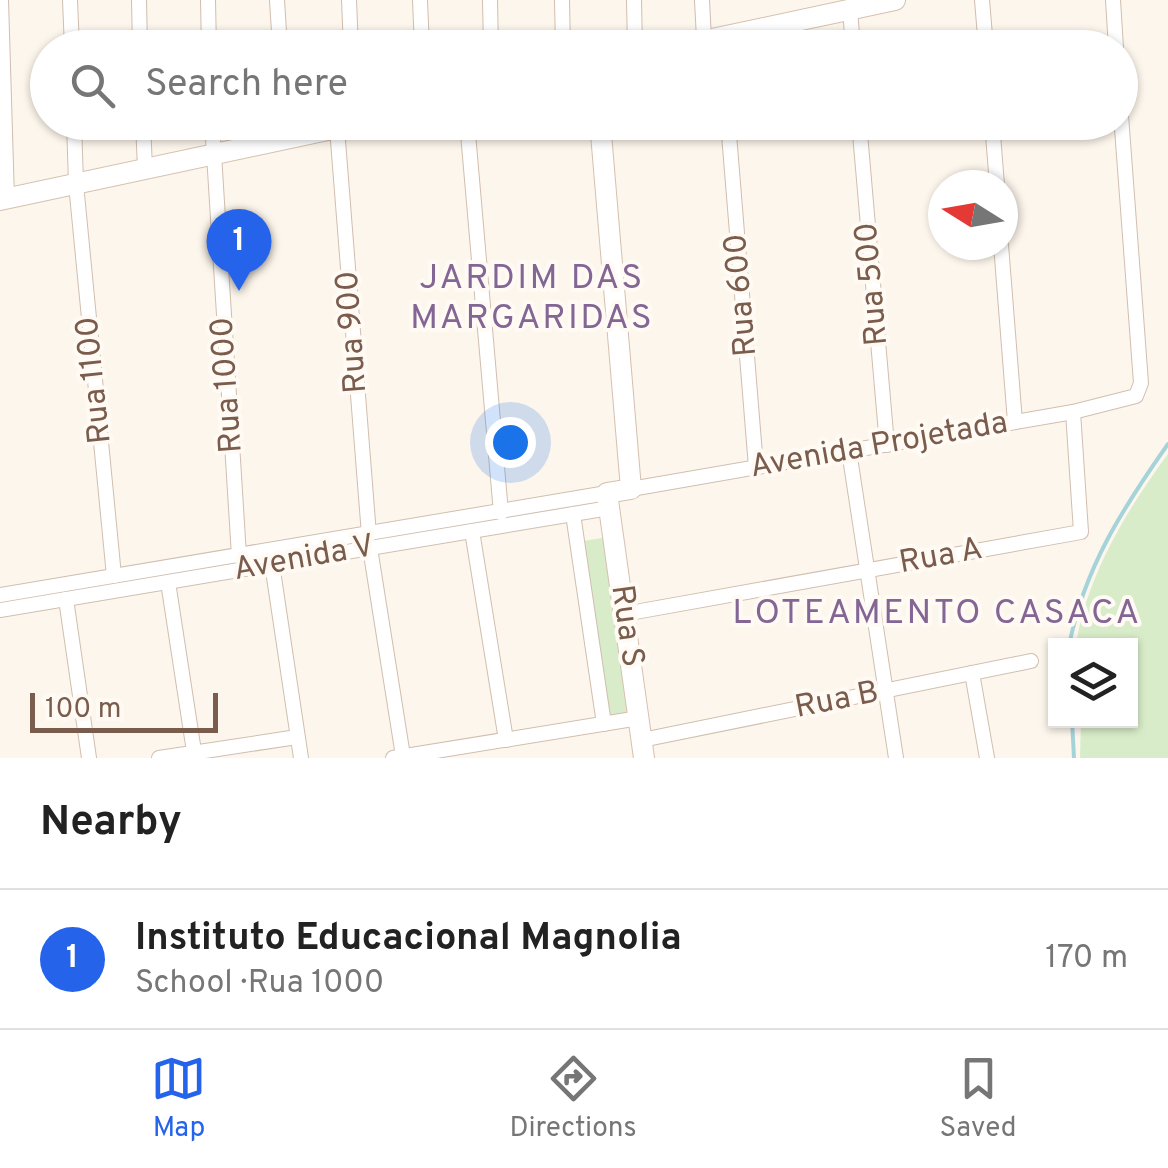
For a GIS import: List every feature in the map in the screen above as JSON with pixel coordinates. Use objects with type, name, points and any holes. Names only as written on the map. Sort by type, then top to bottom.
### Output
[{"type":"street","points":[[1,0],[3,200],[212,155],[256,140]]},
{"type":"street","points":[[70,0],[71,30]]},
{"type":"street","points":[[139,0],[140,30]]},
{"type":"street","points":[[208,0],[209,30]]},
{"type":"street","points":[[278,0],[279,30]]},
{"type":"street","points":[[349,0],[350,30]]},
{"type":"street","points":[[420,0],[421,30]]},
{"type":"street","points":[[490,0],[491,30]]},
{"type":"street","points":[[562,0],[563,30]]},
{"type":"street","points":[[634,0],[635,30]]},
{"type":"street","points":[[702,0],[712,30]]},
{"type":"street","points":[[761,30],[895,0]]},
{"type":"street","points":[[982,0],[984,30]]},
{"type":"street","points":[[1113,0],[1115,30]]},
{"type":"street","points":[[850,9],[852,30]]},
{"type":"street","name":"Rua 1100","points":[[75,140],[114,576]]},
{"type":"street","points":[[143,140],[144,170]]},
{"type":"street","name":"Rua 1000","points":[[212,140],[239,556]]},
{"type":"street","name":"Rua 900","points":[[353,140],[370,541],[398,757]]},
{"type":"street","points":[[469,140],[501,513]]},
{"type":"street","points":[[602,140],[631,489]]},
{"type":"street","name":"Rua 600","points":[[729,140],[756,468]]},
{"type":"street","name":"Rua 500","points":[[862,140],[887,444]]},
{"type":"street","points":[[993,140],[995,170]]},
{"type":"street","name":"Avenida Projetada","points":[[608,501],[631,489],[1073,412],[1136,396],[1142,383],[1123,140]]},
{"type":"street","points":[[1002,260],[1015,422]]},
{"type":"street","name":"Rua A","points":[[624,614],[1080,532],[1073,412]]},
{"type":"street","points":[[849,451],[896,758]]},
{"type":"street","name":"Avenida V","points":[[0,610],[272,564],[501,513],[608,501]]},
{"type":"street","name":"Avenida V","points":[[0,595],[239,556],[472,531],[574,514],[608,501]]},
{"type":"street","name":"Rua S","points":[[608,501],[643,749]]},
{"type":"street","name":"Rua S","points":[[574,514],[604,724]]},
{"type":"street","points":[[472,531],[506,740]]},
{"type":"street","points":[[272,564],[300,758]]},
{"type":"street","points":[[168,582],[195,755]]},
{"type":"street","points":[[66,599],[89,758]]},
{"type":"street","name":"Rua B","points":[[643,749],[1032,660]]},
{"type":"street","points":[[972,673],[987,758]]},
{"type":"street","points":[[398,757],[639,718]]},
{"type":"street","points":[[159,758],[298,738]]},
{"type":"green space","points":[[1168,454],[1168,758],[1080,758],[1081,728],[1138,728],[1138,638],[1077,638],[1099,570],[1138,498]]},
{"type":"green space","points":[[609,537],[634,713],[610,716],[583,541]]},
{"type":"waterway","points":[[1071,638],[1084,591],[1107,540],[1168,444]]},
{"type":"waterway","points":[[1072,728],[1074,758]]},
{"type":"place","name":"Instituto Educacional Magnolia","points":[[239,291]]},
{"type":"district","name":"JARDIM DAS MARGARIDAS","points":[[532,299]]},
{"type":"district","name":"LOTEAMENTO CASACA","points":[[937,614]]}]
